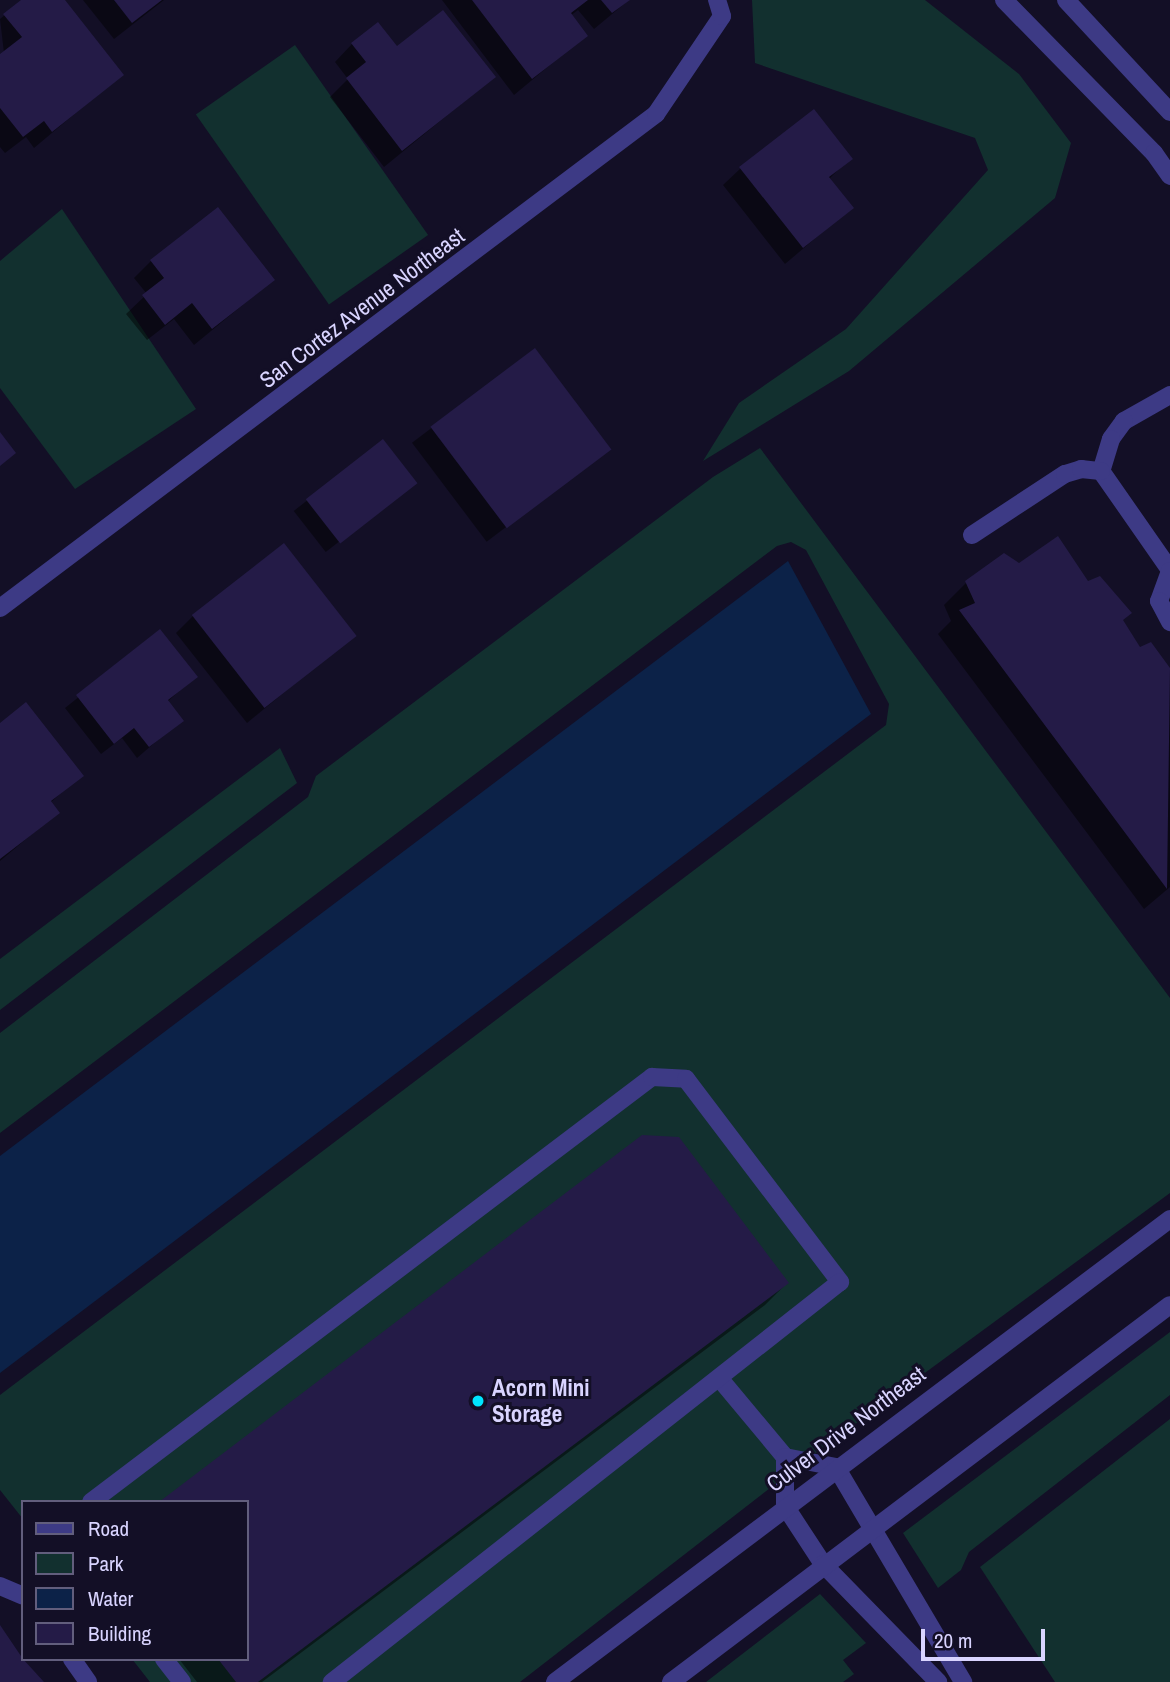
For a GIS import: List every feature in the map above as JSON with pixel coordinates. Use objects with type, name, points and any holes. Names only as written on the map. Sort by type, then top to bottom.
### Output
[{"type":"street","points":[[1004,0],[1154,153],[1170,176]]},
{"type":"street","points":[[1066,0],[1170,112]]},
{"type":"street","name":"San Cortez Avenue Northeast","points":[[0,608],[656,114],[720,8]]},
{"type":"street","points":[[1101,471],[1111,439],[1124,421],[1170,395]]},
{"type":"street","points":[[972,535],[1065,474],[1081,469],[1101,471],[1170,571],[1159,601],[1170,622]]},
{"type":"street","points":[[94,1500],[652,1077],[686,1079],[840,1282],[332,1682]]},
{"type":"street","name":"Culver Drive Northeast","points":[[555,1682],[836,1467],[1170,1219]]},
{"type":"street","points":[[671,1682],[823,1564],[1170,1305]]},
{"type":"street","points":[[720,1379],[785,1457],[836,1467],[963,1682]]},
{"type":"street","points":[[785,1457],[785,1506],[823,1564],[938,1682]]},
{"type":"street","points":[[0,1586],[21,1595]]},
{"type":"street","points":[[73,1661],[88,1682]]},
{"type":"street","points":[[166,1661],[182,1682]]},
{"type":"green space","points":[[752,0],[925,0],[1019,74],[1071,143],[1055,198],[849,371],[703,461],[739,403],[846,329],[988,170],[975,138],[755,63]]},
{"type":"green space","points":[[295,45],[428,235],[329,304],[196,114]]},
{"type":"green space","points":[[62,209],[196,409],[75,489],[0,388],[0,261]]},
{"type":"green space","points":[[760,448],[1170,998],[1170,1193],[805,1461],[520,1682],[150,1682],[134,1661],[248,1661],[248,1500],[21,1500],[21,1516],[0,1490],[0,1395],[886,725],[889,704],[806,550],[791,542],[777,546],[0,1133],[0,1033],[308,797],[316,776],[713,477]]},
{"type":"green space","points":[[280,748],[297,783],[0,1010],[0,959]]},
{"type":"green space","points":[[1170,1332],[1170,1395],[969,1552],[961,1570],[938,1588],[903,1533]]},
{"type":"green space","points":[[1170,1419],[1170,1682],[1055,1682],[980,1567]]},
{"type":"green space","points":[[820,1594],[866,1643],[843,1660],[854,1674],[843,1682],[706,1682]]},
{"type":"water","points":[[788,561],[871,714],[0,1373],[0,1156]]},
{"type":"building","points":[[21,0],[65,0],[124,75],[52,132],[44,121],[23,137],[0,108],[0,54],[22,37],[3,14]]},
{"type":"building","points":[[114,0],[162,0],[132,23]]},
{"type":"building","points":[[472,0],[588,0],[571,13],[588,36],[532,79]]},
{"type":"building","points":[[601,0],[630,0],[612,13]]},
{"type":"building","points":[[443,10],[496,77],[402,151],[346,78],[366,62],[351,43],[378,22],[397,46]]},
{"type":"building","points":[[814,109],[853,159],[829,177],[854,208],[803,248],[739,167]]},
{"type":"building","points":[[218,207],[275,280],[212,329],[192,303],[165,325],[142,295],[164,278],[150,260]]},
{"type":"building","points":[[535,348],[611,449],[507,528],[430,427]]},
{"type":"building","points":[[0,432],[16,453],[0,466]]},
{"type":"building","points":[[383,439],[417,483],[340,543],[306,499]]},
{"type":"building","points":[[1058,536],[1088,581],[1100,576],[1132,613],[1123,620],[1140,647],[1151,642],[1170,668],[1167,889],[959,610],[975,603],[965,581],[1004,553],[1019,563]]},
{"type":"building","points":[[284,543],[357,636],[264,708],[192,615]]},
{"type":"building","points":[[160,629],[198,677],[168,700],[184,721],[149,747],[134,728],[114,744],[76,695]]},
{"type":"building","points":[[26,702],[84,776],[51,801],[60,813],[0,859],[0,723]]},
{"type":"building","points":[[642,1135],[679,1137],[789,1283],[258,1682],[236,1682],[220,1661],[248,1661],[248,1500],[162,1500]]},
{"type":"building","points":[[0,1625],[21,1656],[21,1661],[25,1661],[44,1682],[0,1682]]},
{"type":"place","name":"Acorn Mini Storage","points":[[478,1401]]}]
